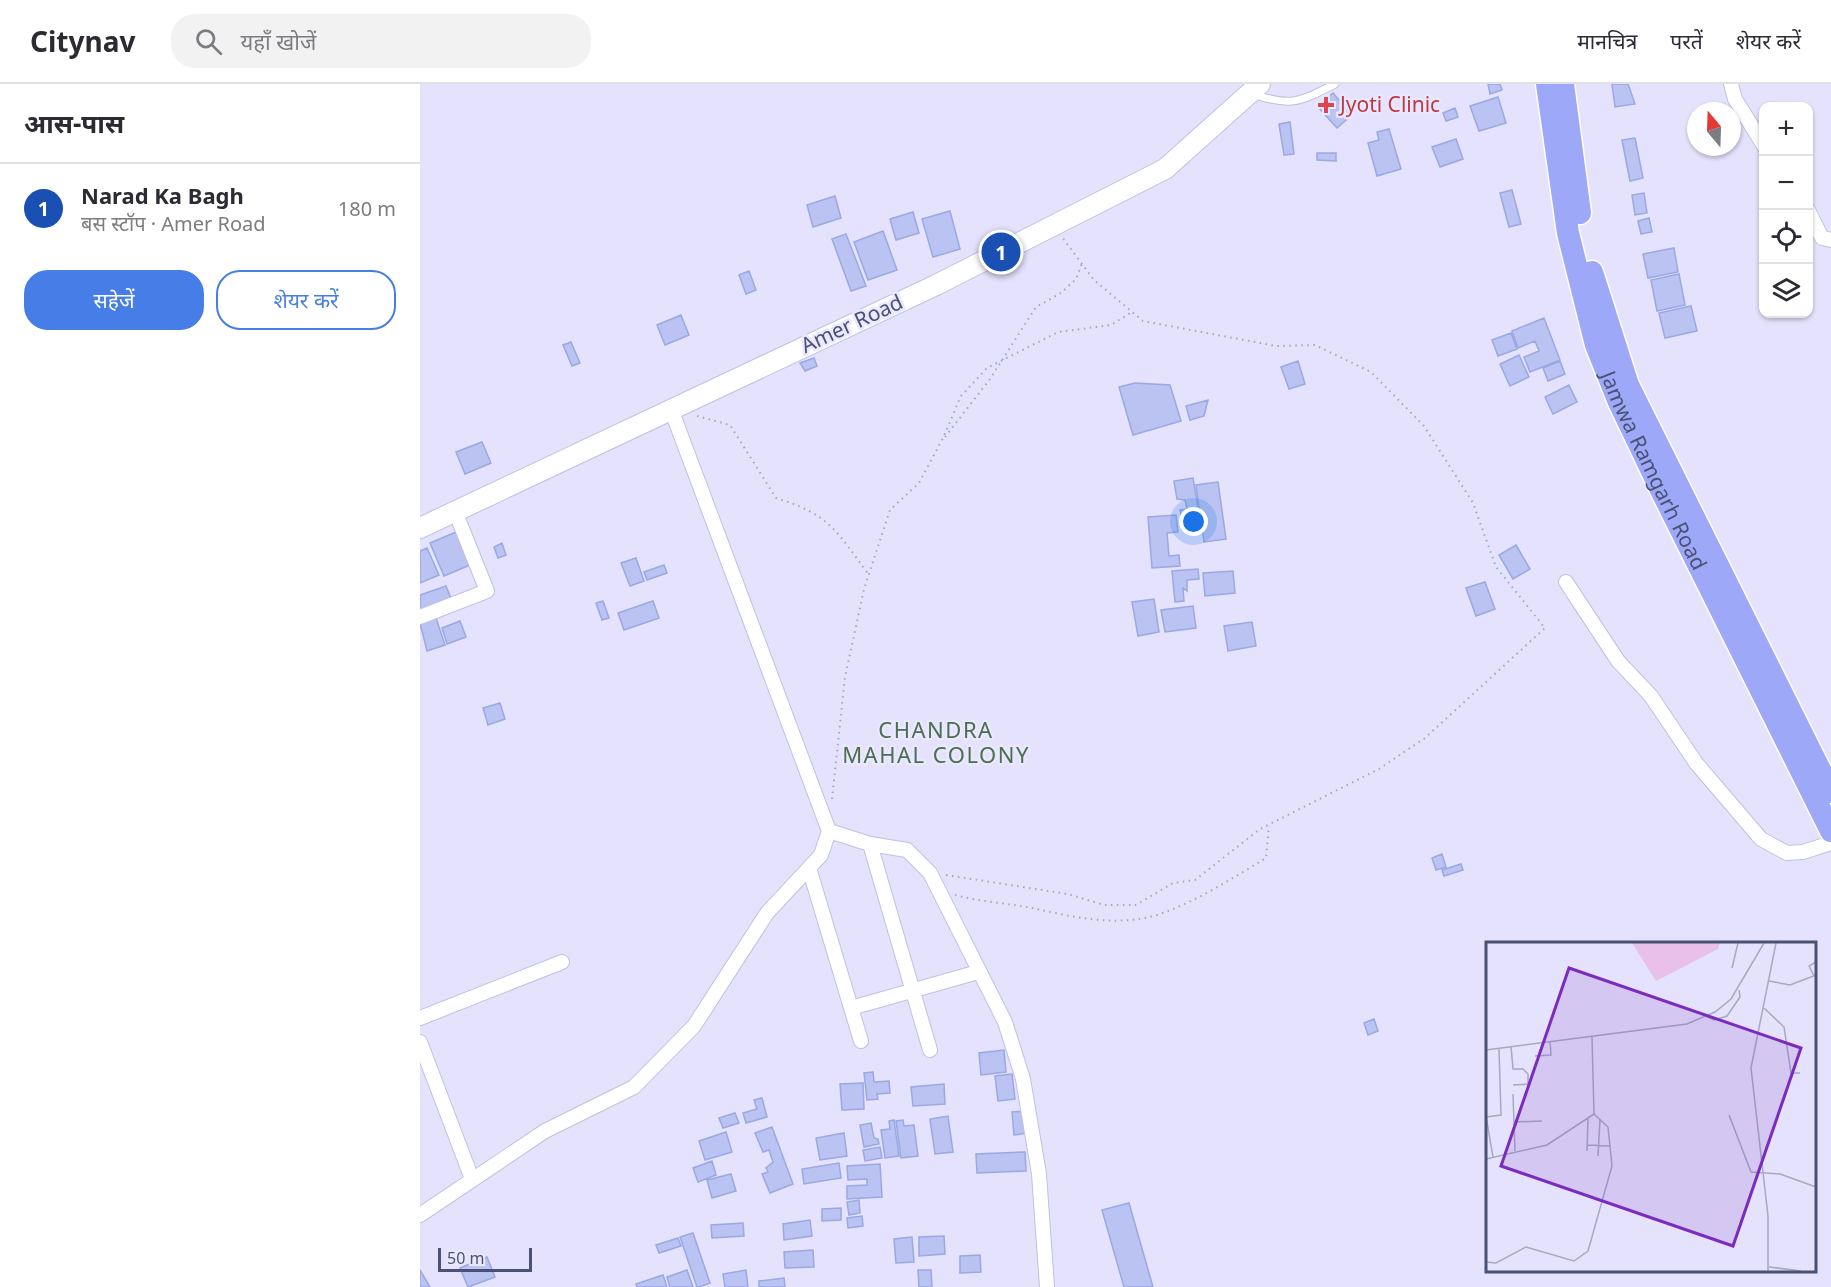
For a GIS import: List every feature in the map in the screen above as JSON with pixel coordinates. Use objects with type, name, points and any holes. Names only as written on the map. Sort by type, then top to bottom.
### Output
[{"type":"highway","name":"Jamwa Ramgarh Road","points":[[1547,84],[1568,233],[1596,345],[1618,400],[1657,482],[1831,831]]},
{"type":"highway","name":"Jamwa Ramgarh Road","points":[[1563,84],[1581,224],[1596,288],[1628,385],[1831,792]]},
{"type":"main road","name":"Amer Road","points":[[420,528],[925,290],[1165,169],[1255,88]]},
{"type":"street","points":[[1731,84],[1735,99],[1759,138]]},
{"type":"street","points":[[1813,219],[1822,238],[1831,240]]},
{"type":"street","points":[[420,1215],[545,1131],[634,1087],[694,1026],[767,913],[821,855],[829,831],[671,409]]},
{"type":"street","points":[[420,617],[487,591],[455,511]]},
{"type":"street","points":[[1566,582],[1618,661],[1651,696],[1696,764],[1761,839],[1787,853],[1803,852],[1831,843]]},
{"type":"street","points":[[829,831],[870,844],[907,850],[930,873],[1005,1022],[1023,1079],[1039,1174],[1047,1287]]},
{"type":"street","points":[[870,844],[930,1050]]},
{"type":"street","points":[[809,868],[861,1041]]},
{"type":"street","points":[[420,1018],[562,962]]},
{"type":"street","points":[[851,1008],[978,972]]},
{"type":"street","points":[[420,1042],[472,1179]]},
{"type":"lane","points":[[1255,88],[1285,104],[1306,98],[1335,84]]},
{"type":"path","points":[[930,873],[1068,894],[1104,905],[1136,905],[1173,883],[1195,880],[1269,825],[1380,770],[1425,738],[1545,628],[1496,567],[1473,503],[1424,426],[1371,372],[1315,345],[1276,346],[1143,321],[1095,280],[1053,225]]},
{"type":"path","points":[[943,438],[973,403],[1036,307],[1061,293],[1076,279],[1082,263]]},
{"type":"path","points":[[829,831],[845,677],[869,575],[890,510],[919,483],[943,438],[961,396],[987,368],[1058,332],[1111,325],[1132,312]]},
{"type":"path","points":[[671,409],[730,425],[776,498],[806,507],[830,523],[869,575]]},
{"type":"path","points":[[940,891],[1063,916],[1120,921],[1159,914],[1236,877],[1266,858],[1269,825]]},
{"type":"building","points":[[1488,84],[1500,84],[1502,90],[1490,94]]},
{"type":"building","points":[[1612,84],[1628,84],[1635,104],[1615,107]]},
{"type":"building","points":[[1333,93],[1352,115],[1337,128],[1317,106]]},
{"type":"building","points":[[1498,97],[1506,123],[1479,131],[1470,106]]},
{"type":"building","points":[[1455,108],[1458,117],[1446,121],[1443,113]]},
{"type":"building","points":[[1290,122],[1294,154],[1284,155],[1279,124]]},
{"type":"building","points":[[1389,129],[1401,169],[1377,176],[1368,143],[1379,140],[1377,132]]},
{"type":"building","points":[[1635,138],[1643,178],[1630,181],[1622,140]]},
{"type":"building","points":[[1456,139],[1463,159],[1440,167],[1432,147]]},
{"type":"building","points":[[1317,153],[1336,153],[1336,161],[1317,160]]},
{"type":"building","points":[[1512,190],[1521,224],[1509,227],[1500,193]]},
{"type":"building","points":[[1644,193],[1647,213],[1635,215],[1632,195]]},
{"type":"building","points":[[835,196],[841,218],[813,227],[807,205]]},
{"type":"building","points":[[950,211],[960,249],[933,257],[922,219]]},
{"type":"building","points":[[913,212],[919,233],[896,240],[890,219]]},
{"type":"building","points":[[1649,218],[1652,232],[1641,234],[1638,221]]},
{"type":"building","points":[[883,231],[897,270],[868,280],[854,242]]},
{"type":"building","points":[[846,234],[866,286],[851,291],[832,239]]},
{"type":"building","points":[[1674,248],[1678,272],[1648,278],[1643,254]]},
{"type":"building","points":[[749,271],[756,290],[746,294],[739,275]]},
{"type":"building","points":[[1679,274],[1685,305],[1657,311],[1651,280]]},
{"type":"building","points":[[1691,306],[1697,331],[1665,338],[1659,313]]},
{"type":"building","points":[[681,315],[689,335],[665,345],[657,325]]},
{"type":"building","points":[[1544,318],[1560,360],[1530,372],[1524,357],[1539,351],[1535,341],[1518,348],[1512,331]]},
{"type":"building","points":[[1511,333],[1517,349],[1498,356],[1492,340]]},
{"type":"building","points":[[571,342],[580,363],[572,366],[563,345]]},
{"type":"building","points":[[1519,355],[1529,377],[1510,386],[1500,364]]},
{"type":"building","points":[[814,358],[817,366],[805,371],[800,363]]},
{"type":"building","points":[[1298,361],[1305,384],[1289,389],[1281,367]]},
{"type":"building","points":[[1560,361],[1565,374],[1548,381],[1543,368]]},
{"type":"building","points":[[1135,383],[1170,385],[1181,421],[1133,435],[1119,387]]},
{"type":"building","points":[[1569,385],[1577,402],[1553,414],[1545,397]]},
{"type":"building","points":[[1208,400],[1204,416],[1190,420],[1186,406]]},
{"type":"building","points":[[482,442],[491,463],[465,474],[456,452]]},
{"type":"building","points":[[1193,478],[1200,521],[1183,524],[1180,510],[1187,509],[1185,500],[1177,499],[1174,481]]},
{"type":"building","points":[[1218,482],[1226,539],[1204,542],[1196,485]]},
{"type":"building","points":[[1176,515],[1178,532],[1167,533],[1169,556],[1179,555],[1180,566],[1152,568],[1148,517]]},
{"type":"building","points":[[456,532],[470,565],[444,576],[430,543]]},
{"type":"building","points":[[502,543],[506,555],[498,558],[494,547]]},
{"type":"building","points":[[1516,545],[1530,569],[1513,579],[1499,555]]},
{"type":"building","points":[[427,548],[439,575],[420,583],[420,551]]},
{"type":"building","points":[[636,558],[644,581],[630,586],[621,563]]},
{"type":"building","points":[[664,565],[667,573],[647,580],[644,572]]},
{"type":"building","points":[[1198,569],[1199,579],[1187,580],[1187,591],[1183,588],[1184,601],[1175,602],[1172,571]]},
{"type":"building","points":[[1233,571],[1235,593],[1205,596],[1203,573]]},
{"type":"building","points":[[1485,582],[1495,609],[1476,616],[1466,588]]},
{"type":"building","points":[[446,586],[452,601],[420,612],[420,595]]},
{"type":"building","points":[[1154,599],[1159,632],[1138,636],[1132,602]]},
{"type":"building","points":[[603,601],[609,618],[602,620],[596,603]]},
{"type":"building","points":[[653,601],[659,618],[624,630],[618,613]]},
{"type":"building","points":[[1193,606],[1196,628],[1165,632],[1161,610]]},
{"type":"building","points":[[436,618],[445,645],[427,651],[420,623]]},
{"type":"building","points":[[460,621],[466,637],[447,644],[442,628]]},
{"type":"building","points":[[1252,622],[1256,646],[1228,651],[1224,626]]},
{"type":"building","points":[[500,703],[505,719],[488,725],[483,708]]},
{"type":"building","points":[[1442,854],[1446,867],[1436,870],[1432,858]]},
{"type":"building","points":[[1461,864],[1463,870],[1444,876],[1442,870]]},
{"type":"building","points":[[1374,1019],[1378,1031],[1368,1035],[1364,1023]]},
{"type":"building","points":[[1004,1050],[1006,1072],[981,1075],[979,1053]]},
{"type":"building","points":[[873,1072],[874,1082],[889,1081],[890,1093],[877,1094],[878,1099],[867,1100],[864,1073]]},
{"type":"building","points":[[1012,1074],[1015,1099],[998,1101],[995,1076]]},
{"type":"building","points":[[863,1083],[864,1109],[842,1110],[840,1084]]},
{"type":"building","points":[[944,1084],[945,1104],[913,1106],[911,1087]]},
{"type":"building","points":[[762,1098],[767,1117],[746,1123],[743,1113],[757,1109],[754,1100]]},
{"type":"building","points":[[1025,1111],[1027,1133],[1014,1135],[1012,1112]]},
{"type":"building","points":[[735,1113],[739,1123],[723,1128],[719,1118]]},
{"type":"building","points":[[948,1116],[953,1152],[935,1154],[930,1119]]},
{"type":"building","points":[[894,1120],[899,1156],[885,1158],[881,1130],[890,1129],[889,1121]]},
{"type":"building","points":[[903,1120],[904,1126],[914,1125],[918,1156],[901,1158],[896,1121]]},
{"type":"building","points":[[871,1123],[874,1138],[878,1139],[879,1144],[864,1147],[860,1125]]},
{"type":"building","points":[[772,1127],[793,1184],[770,1193],[762,1174],[768,1172],[766,1168],[773,1162],[769,1150],[763,1152],[755,1133]]},
{"type":"building","points":[[726,1132],[732,1152],[705,1160],[699,1141]]},
{"type":"building","points":[[844,1133],[847,1156],[820,1160],[816,1138]]},
{"type":"building","points":[[880,1147],[882,1158],[865,1161],[863,1150]]},
{"type":"building","points":[[1025,1152],[1026,1171],[977,1173],[976,1154]]},
{"type":"building","points":[[712,1161],[716,1175],[698,1182],[693,1168]]},
{"type":"building","points":[[839,1163],[841,1178],[804,1184],[802,1169]]},
{"type":"building","points":[[880,1164],[882,1197],[847,1199],[847,1186],[867,1185],[867,1179],[848,1180],[847,1166]]},
{"type":"building","points":[[731,1174],[736,1191],[712,1198],[707,1180]]},
{"type":"building","points":[[859,1200],[860,1213],[849,1215],[847,1202]]},
{"type":"building","points":[[1129,1203],[1153,1287],[1124,1287],[1102,1210]]},
{"type":"building","points":[[841,1208],[841,1220],[822,1221],[822,1209]]},
{"type":"building","points":[[862,1216],[863,1226],[848,1228],[847,1218]]},
{"type":"building","points":[[810,1220],[812,1236],[784,1240],[783,1224]]},
{"type":"building","points":[[743,1223],[744,1236],[712,1238],[711,1225]]},
{"type":"building","points":[[693,1233],[710,1283],[699,1287],[697,1287],[680,1237]]},
{"type":"building","points":[[944,1236],[945,1254],[919,1256],[919,1237]]},
{"type":"building","points":[[912,1237],[914,1262],[896,1263],[894,1239]]},
{"type":"building","points":[[678,1238],[681,1246],[659,1253],[656,1245]]},
{"type":"building","points":[[813,1250],[814,1267],[785,1268],[784,1252]]},
{"type":"building","points":[[980,1255],[981,1272],[960,1273],[960,1256]]},
{"type":"building","points":[[487,1257],[495,1277],[468,1287],[460,1268]]},
{"type":"building","points":[[420,1270],[430,1287],[420,1287]]},
{"type":"building","points":[[687,1270],[693,1287],[670,1287],[667,1277]]},
{"type":"building","points":[[746,1270],[748,1287],[725,1287],[723,1274]]},
{"type":"building","points":[[918,1270],[931,1270],[932,1287],[919,1287]]},
{"type":"building","points":[[663,1275],[667,1287],[637,1287],[636,1284]]},
{"type":"building","points":[[784,1278],[785,1287],[759,1287],[759,1281]]},
{"type":"place","name":"Jyoti Clinic","points":[[1326,105]]},
{"type":"place","name":"Narad Ka Bagh","points":[[1001,252]]},
{"type":"district","name":"CHANDRA MAHAL COLONY","points":[[936,742]]}]
